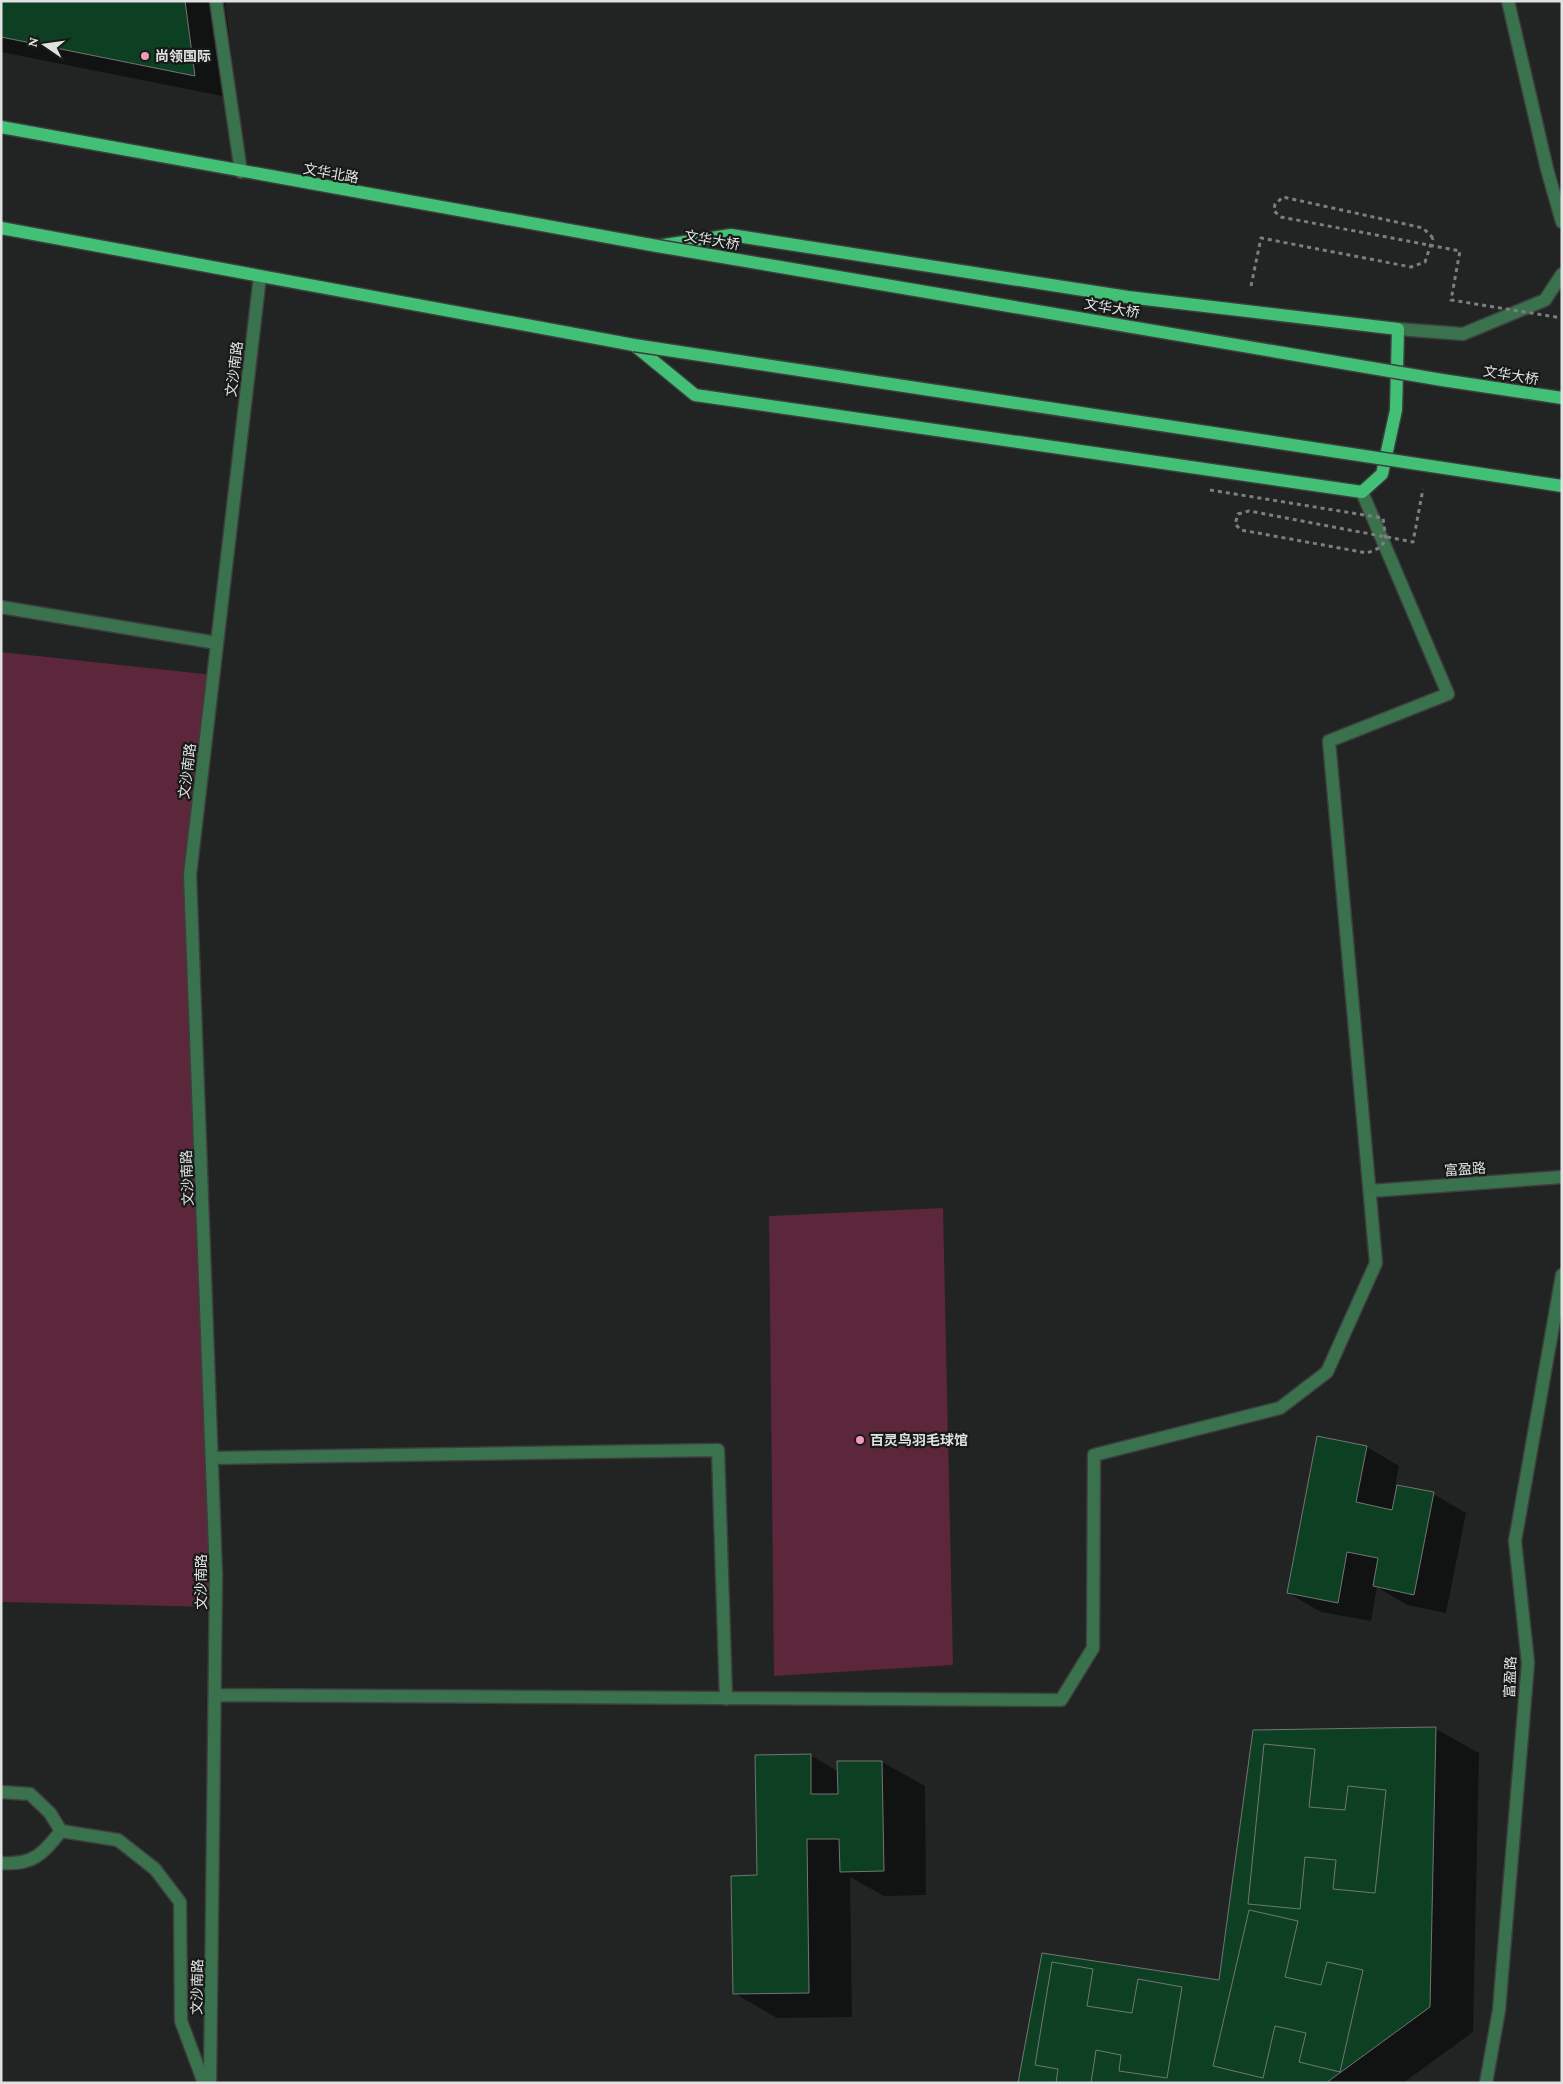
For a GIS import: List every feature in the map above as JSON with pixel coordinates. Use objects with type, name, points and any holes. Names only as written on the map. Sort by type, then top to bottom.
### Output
[{"type":"main road","name":"文华北路","points":[[1,127],[657,246]]},
{"type":"main road","points":[[1,228],[634,345],[1562,486]]},
{"type":"main road","points":[[634,345],[695,395],[1362,492],[1382,474],[1396,410],[1398,329],[1128,297],[731,235],[657,246]]},
{"type":"main road","name":"文华大桥","points":[[657,246],[1442,380],[1562,398]]},
{"type":"street","points":[[216,1],[241,172]]},
{"type":"street","points":[[1508,1],[1547,169],[1562,222]]},
{"type":"street","points":[[1398,329],[1463,334],[1545,300],[1562,274]]},
{"type":"street","name":"文沙南路","points":[[210,2083],[216,1575],[190,875],[260,276]]},
{"type":"street","points":[[215,1696],[1060,1700],[1093,1648],[1094,1455],[1280,1408],[1327,1372],[1376,1263],[1329,741],[1448,694],[1362,492]]},
{"type":"street","points":[[1,607],[217,643]]},
{"type":"street","name":"富盈路","points":[[1370,1191],[1562,1177]]},
{"type":"street","name":"富盈路","points":[[1486,2083],[1499,2010],[1528,1663],[1515,1541],[1562,1275]]},
{"type":"street","points":[[212,1458],[718,1450],[726,1699]]},
{"type":"street","points":[[1,1792],[30,1794],[50,1813],[60,1831]]},
{"type":"street","points":[[1,1863],[20,1865],[44,1853],[60,1831]]},
{"type":"street","points":[[60,1831],[118,1840],[155,1870],[180,1902],[181,2021],[204,2083]]},
{"type":"path","points":[[1246,312],[1261,238],[1411,266],[1425,262],[1431,246],[1433,238],[1423,228],[1282,197],[1275,204],[1274,212],[1281,217],[1404,240],[1413,242],[1423,244],[1432,246],[1460,251],[1452,300],[1562,318]]},
{"type":"path","points":[[1210,490],[1382,518],[1385,522],[1385,531],[1386,540],[1378,548],[1367,553],[1241,530],[1236,524],[1238,514],[1249,511],[1350,529],[1377,535],[1386,536],[1413,542],[1424,480]]},
{"type":"shaded area","points":[[1,652],[213,675],[190,875],[216,1607],[1,1602]]},
{"type":"shaded area","name":"百灵鸟羽毛球馆","points":[[943,1208],[953,1665],[774,1676],[769,1216]]},
{"type":"building","name":"尚领国际","points":[[1,1],[185,1],[195,76],[1,37]]},
{"type":"building","points":[[1317,1436],[1367,1446],[1356,1502],[1392,1510],[1397,1485],[1434,1492],[1414,1595],[1373,1586],[1378,1558],[1347,1552],[1338,1603],[1287,1593]]},
{"type":"building","points":[[1436,1727],[1430,2007],[1326,2083],[1018,2083],[1042,1953],[1219,1980],[1253,1730]]},
{"type":"building","points":[[1264,1744],[1315,1749],[1309,1807],[1345,1810],[1348,1786],[1386,1790],[1375,1893],[1333,1889],[1336,1860],[1305,1857],[1300,1909],[1248,1904]]},
{"type":"building","points":[[811,1754],[811,1794],[838,1794],[837,1761],[882,1761],[884,1871],[840,1872],[839,1839],[807,1839],[809,1993],[733,1994],[731,1876],[757,1875],[755,1755]]},
{"type":"building","points":[[1249,1910],[1298,1921],[1285,1977],[1321,1985],[1327,1962],[1363,1970],[1340,2072],[1299,2062],[1306,2033],[1275,2026],[1263,2078],[1213,2066]]},
{"type":"building","points":[[1052,1962],[1093,1969],[1087,2006],[1132,2013],[1138,1979],[1182,1987],[1167,2078],[1119,2071],[1121,2055],[1096,2050],[1091,2083],[1056,2083],[1058,2069],[1035,2065]]},
{"type":"place","name":"尚领国际","points":[[145,56]]},
{"type":"place","name":"百灵鸟羽毛球馆","points":[[860,1440]]}]
